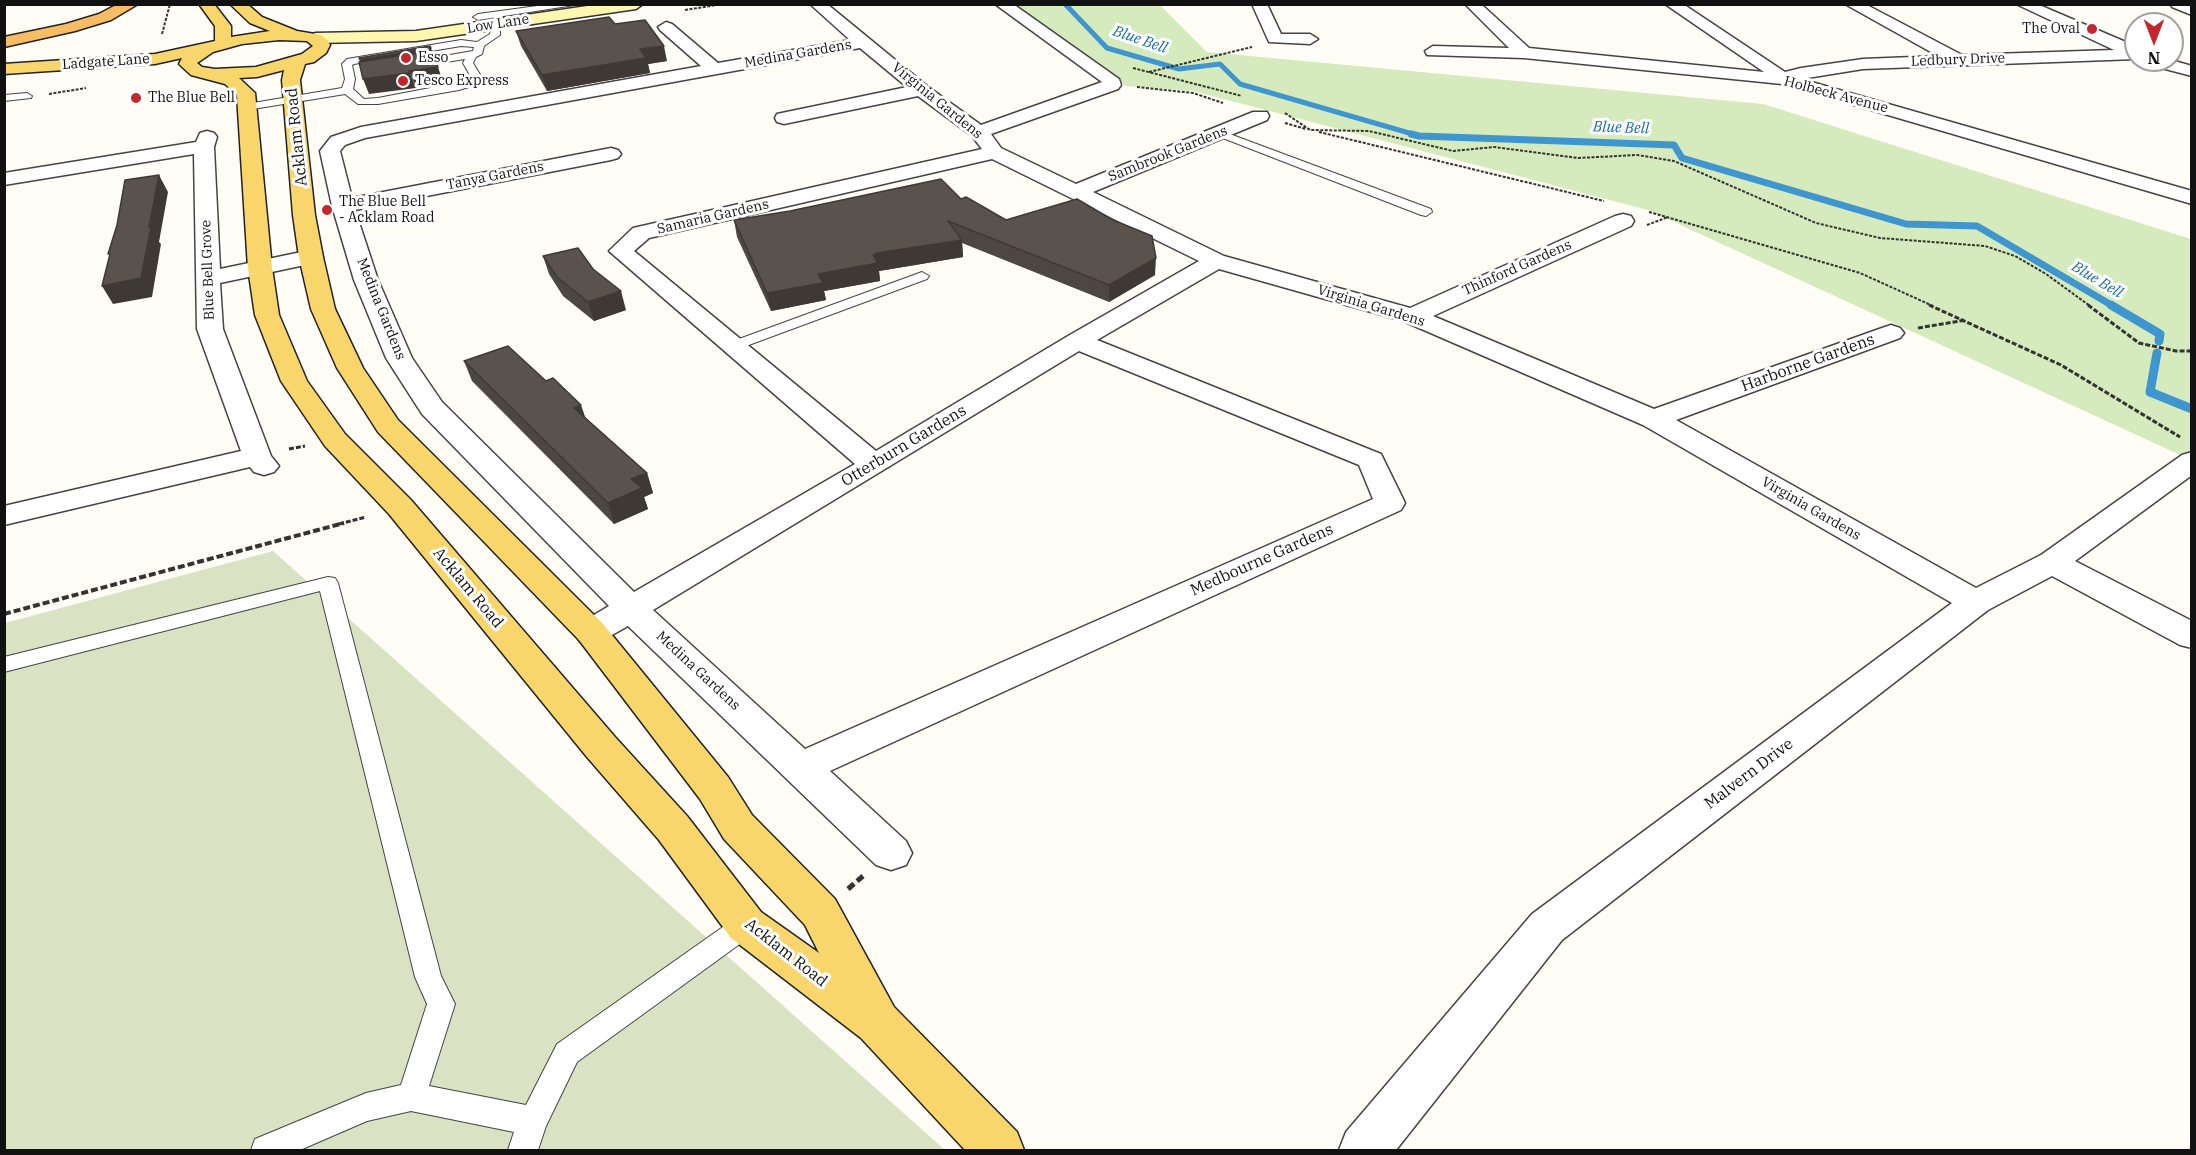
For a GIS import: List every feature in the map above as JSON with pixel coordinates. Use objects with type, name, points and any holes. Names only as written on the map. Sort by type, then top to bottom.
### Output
[{"type":"highway","points":[[4,42],[105,17],[131,4]]},
{"type":"main road","points":[[206,4],[223,26],[215,46],[190,59],[188,64],[206,72]]},
{"type":"main road","points":[[237,4],[256,20],[296,35],[310,51]]},
{"type":"main road","name":"Low Lane","points":[[310,51],[495,25],[551,12],[636,4]]},
{"type":"main road","name":"Ladgate Lane","points":[[4,69],[155,58],[260,36],[296,35]]},
{"type":"main road","name":"Ladgate Lane","points":[[4,77],[112,71],[257,72],[310,51]]},
{"type":"main road","name":"Acklam Road","points":[[310,51],[293,69],[291,80],[304,215],[323,309],[350,368],[388,426],[591,632],[714,788],[738,827],[819,912],[878,1023]]},
{"type":"main road","name":"Acklam Road","points":[[206,72],[231,80],[246,93],[260,268],[267,315],[294,381],[335,440],[400,507],[601,747],[673,828],[746,925],[878,1023],[999,1150]]},
{"type":"street","name":"Virginia Gardens","points":[[817,4],[921,90],[979,132],[994,152],[1216,261],[1412,316],[1653,419],[1976,602]]},
{"type":"street","points":[[979,132],[1112,85],[1110,79],[1002,4]]},
{"type":"street","points":[[1259,4],[1275,39],[1310,39]]},
{"type":"street","points":[[1472,4],[1524,53]]},
{"type":"street","points":[[1672,4],[1771,69],[1782,80]]},
{"type":"street","points":[[1852,4],[1956,59]]},
{"type":"street","points":[[2023,4],[2124,49]]},
{"type":"street","points":[[2177,4],[2192,10]]},
{"type":"street","points":[[666,27],[714,69]]},
{"type":"street","name":"Medina Gardens","points":[[864,42],[361,133],[338,141],[330,151],[343,206],[366,280],[399,358],[432,408],[630,608],[891,853]]},
{"type":"street","name":"Holbeck Avenue","points":[[1433,51],[1524,53],[1782,80],[1810,86],[2192,198]]},
{"type":"street","name":"Ledbury Drive","points":[[1782,80],[1801,73],[1863,64],[2124,54]]},
{"type":"street","points":[[784,118],[921,90]]},
{"type":"street","name":"Sambrook Gardens","points":[[1076,192],[1219,133],[1256,108]]},
{"type":"street","name":"Blue Bell Grove","points":[[4,180],[206,142],[210,329],[261,461]]},
{"type":"street","name":"Samaria Gardens","points":[[874,465],[620,251],[642,233],[994,152]]},
{"type":"street","name":"Tanya Gardens","points":[[343,206],[611,154]]},
{"type":"street","name":"Thinford Gardens","points":[[1412,316],[1617,212]]},
{"type":"street","points":[[209,278],[311,257]]},
{"type":"street","name":"Otterburn Gardens","points":[[591,632],[874,465],[1077,341],[1216,261]]},
{"type":"street","name":"Harborne Gardens","points":[[1653,419],[1890,333]]},
{"type":"street","name":"Medbourne Gardens","points":[[802,767],[1390,503],[1371,460],[1077,341]]},
{"type":"street","name":"Malvern Drive","points":[[1364,1150],[1547,927],[1976,602],[2052,562],[2186,449]]},
{"type":"street","points":[[4,516],[261,461]]},
{"type":"street","points":[[2052,562],[2192,636]]},
{"type":"lane","points":[[478,17],[551,12],[577,4]]},
{"type":"lane","points":[[347,90],[355,74],[347,64],[358,59],[461,43],[479,45],[495,34],[495,25]]},
{"type":"lane","points":[[405,65],[472,55],[478,52],[479,45]]},
{"type":"lane","points":[[247,107],[347,90],[362,102],[459,87],[477,78],[468,63],[472,55]]},
{"type":"lane","points":[[4,98],[27,96]]},
{"type":"lane","points":[[1219,133],[1426,212]]},
{"type":"lane","points":[[733,346],[922,276]]},
{"type":"lane","points":[[4,664],[328,583],[428,977],[441,1004],[411,1097]]},
{"type":"lane","points":[[523,1150],[533,1120],[567,1053],[746,925]]},
{"type":"lane","points":[[266,1150],[366,1107],[411,1097],[533,1120]]},
{"type":"path","points":[[1148,72],[1263,45],[1275,39]]},
{"type":"path","points":[[1071,54],[1148,72],[1256,108],[1311,130],[1617,212]]},
{"type":"path","points":[[1112,85],[1192,93],[1256,108]]},
{"type":"path","points":[[1284,112],[1311,130],[1369,131],[1453,151],[1494,147],[1578,158],[1637,155],[1674,161],[1816,223],[1880,238],[1985,246],[2014,256],[2046,274],[2139,343],[2176,351],[2192,351]]},
{"type":"path","points":[[1645,211],[1860,273],[2061,365],[2186,449]]},
{"type":"path","name":"Harborne Gardens","points":[[1890,333],[1966,320]]},
{"type":"path","points":[[261,461],[335,440]]},
{"type":"path","points":[[4,614],[400,507]]},
{"type":"path","points":[[819,912],[891,853]]},
{"type":"green space","points":[[1004,5],[1160,5],[1207,52],[1763,104],[2191,239],[2191,460],[1648,210],[1193,91],[1125,86],[1115,75],[1074,54]]},
{"type":"green space","points":[[273,551],[945,1150],[5,1150],[5,623]]},
{"type":"building","points":[[609,17],[615,24],[645,20],[664,46],[640,49],[646,58],[542,75],[516,31]]},
{"type":"building","points":[[430,46],[431,48],[360,60],[359,58]]},
{"type":"building","points":[[432,51],[438,67],[363,79],[359,62]]},
{"type":"building","points":[[159,175],[141,278],[102,286],[125,180]]},
{"type":"building","points":[[941,179],[961,199],[966,197],[1006,220],[1077,199],[1113,220],[1152,236],[1156,258],[1109,285],[948,221],[962,240],[877,253],[873,255],[878,263],[818,274],[823,283],[767,293],[734,220],[790,211]]},
{"type":"building","points":[[578,248],[593,269],[621,291],[588,302],[557,277],[543,256]]},
{"type":"building","points":[[508,346],[546,381],[553,378],[581,405],[574,408],[647,473],[631,479],[642,488],[608,503],[464,361]]},
{"type":"waterway","name":"Blue Bell","points":[[1065,4],[1107,48],[1179,69],[1220,64],[1240,84],[1416,135]]},
{"type":"waterway","name":"Blue Bell","points":[[1411,134],[1674,145],[1682,158],[1906,224],[1977,226],[2113,306]]},
{"type":"waterway","name":"Blue Bell","points":[[2111,305],[2160,334],[2159,341]]},
{"type":"waterway","name":"Blue Bell","points":[[2157,353],[2150,392],[2192,409]]},
{"type":"place","name":"The Oval","points":[[2092,29]]},
{"type":"place","name":"Esso","points":[[406,58]]},
{"type":"place","name":"Tesco Express","points":[[403,81]]},
{"type":"place","name":"The Blue Bell","points":[[136,98]]},
{"type":"place","name":"The Blue Bell - Acklam Road","points":[[327,210]]}]
